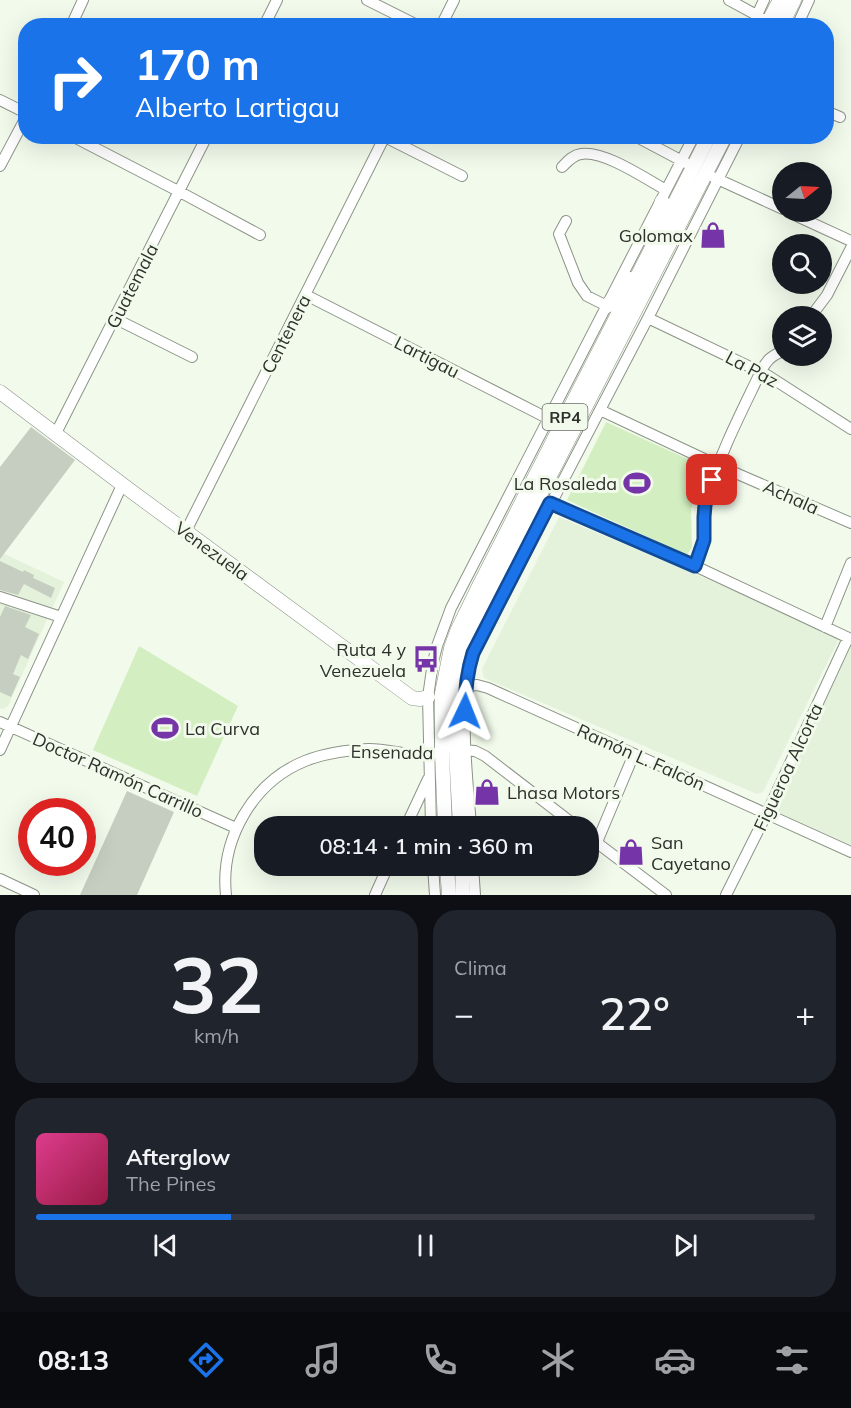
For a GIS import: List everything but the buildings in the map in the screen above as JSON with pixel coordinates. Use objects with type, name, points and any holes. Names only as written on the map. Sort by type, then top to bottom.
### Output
[{"type":"main road","points":[[772,18],[780,0]]},
{"type":"main road","points":[[775,18],[794,0]]},
{"type":"main road","name":"RP4","points":[[446,816],[448,752],[454,689],[463,647],[700,170],[707,144]]},
{"type":"main road","name":"RP4","points":[[454,689],[451,648],[478,586],[645,261],[700,170],[719,144]]},
{"type":"main road","points":[[607,306],[645,261],[664,195]]},
{"type":"main road","name":"Venezuela","points":[[0,392],[122,485],[412,698],[428,697]]},
{"type":"main road","name":"RP4","points":[[448,752],[458,816]]},
{"type":"main road","points":[[447,876],[448,895]]},
{"type":"main road","points":[[462,876],[463,895]]},
{"type":"street","points":[[75,18],[83,0]]},
{"type":"street","points":[[268,18],[277,0]]},
{"type":"street","points":[[368,0],[403,18]]},
{"type":"street","points":[[445,18],[454,0]]},
{"type":"street","points":[[729,0],[761,18]]},
{"type":"street","points":[[764,0],[769,18]]},
{"type":"street","points":[[800,18],[809,0]]},
{"type":"street","points":[[0,100],[18,110]]},
{"type":"street","points":[[834,114],[840,117]]},
{"type":"street","points":[[0,166],[18,131]]},
{"type":"street","points":[[87,144],[260,235]]},
{"type":"street","name":"Guatemala","points":[[55,435],[203,144]]},
{"type":"street","name":"Centenera","points":[[186,531],[382,144]]},
{"type":"street","points":[[399,144],[462,176]]},
{"type":"street","points":[[650,144],[772,204]]},
{"type":"street","points":[[411,816],[429,776],[448,752],[454,689],[469,667],[473,653],[648,318],[700,170],[695,144]]},
{"type":"street","points":[[468,816],[428,697],[437,646],[451,608],[664,195],[700,170],[731,144]]},
{"type":"street","points":[[562,167],[569,159],[580,154],[595,153],[621,165],[664,195]]},
{"type":"street","points":[[566,221],[559,234],[578,283],[587,296],[607,306]]},
{"type":"street","points":[[810,222],[851,241]]},
{"type":"street","points":[[819,306],[827,295],[851,248]]},
{"type":"street","name":"Lartigau","points":[[306,295],[549,419]]},
{"type":"street","name":"La Paz","points":[[648,318],[761,371],[851,429]]},
{"type":"street","points":[[116,319],[192,357]]},
{"type":"street","points":[[695,566],[704,540],[705,505],[717,465],[761,371],[772,356]]},
{"type":"street","name":"Achala","points":[[600,410],[717,465],[851,523]]},
{"type":"street","points":[[0,750],[122,485]]},
{"type":"street","points":[[550,503],[695,566],[850,639]]},
{"type":"street","points":[[825,627],[851,563]]},
{"type":"street","points":[[0,597],[62,617]]},
{"type":"street","name":"Figueroa Alcorta","points":[[726,895],[850,639]]},
{"type":"street","name":"Ramón L. Falcón","points":[[428,697],[477,685],[488,688],[851,852]]},
{"type":"street","name":"Doctor Ramón Carrillo","points":[[0,722],[236,828]]},
{"type":"street","name":"Ensenada","points":[[226,895],[227,864],[236,828],[252,802],[283,772],[325,754],[369,749],[410,754],[448,752]]},
{"type":"street","points":[[448,752],[475,751],[484,756],[563,816]]},
{"type":"street","points":[[599,825],[634,754]]},
{"type":"street","points":[[429,776],[431,816]]},
{"type":"street","points":[[599,844],[666,895]]},
{"type":"street","points":[[375,895],[384,876]]},
{"type":"street","points":[[434,876],[435,895]]},
{"type":"street","points":[[474,876],[475,895]]},
{"type":"street","points":[[0,879],[34,895]]},
{"type":"shaded area","points":[[559,517],[838,634],[840,637],[763,792],[757,794],[484,678],[482,669]]},
{"type":"shaded area","points":[[0,552],[64,582],[8,706],[2,709],[0,708]]},
{"type":"shaded area","points":[[851,646],[851,845],[780,813],[777,811],[776,803]]},
{"type":"green space","name":"La Rosaleda","points":[[606,422],[703,466],[691,509],[692,547],[687,555],[567,500]]},
{"type":"green space","name":"La Curva","points":[[139,646],[238,706],[197,796],[93,750]]},
{"type":"place","name":"Golomax","points":[[713,235]]},
{"type":"place","name":"La Rosaleda","points":[[637,483]]},
{"type":"place","name":"Ruta 4 y Venezuela","points":[[426,659]]},
{"type":"place","name":"La Curva","points":[[165,728]]},
{"type":"place","name":"Lhasa Motors","points":[[487,792]]},
{"type":"place","name":"San Cayetano","points":[[631,852]]},
{"type":"route","points":[[465,711],[466,686],[473,653],[550,503],[695,566],[704,540],[705,505],[712,480]]}]
